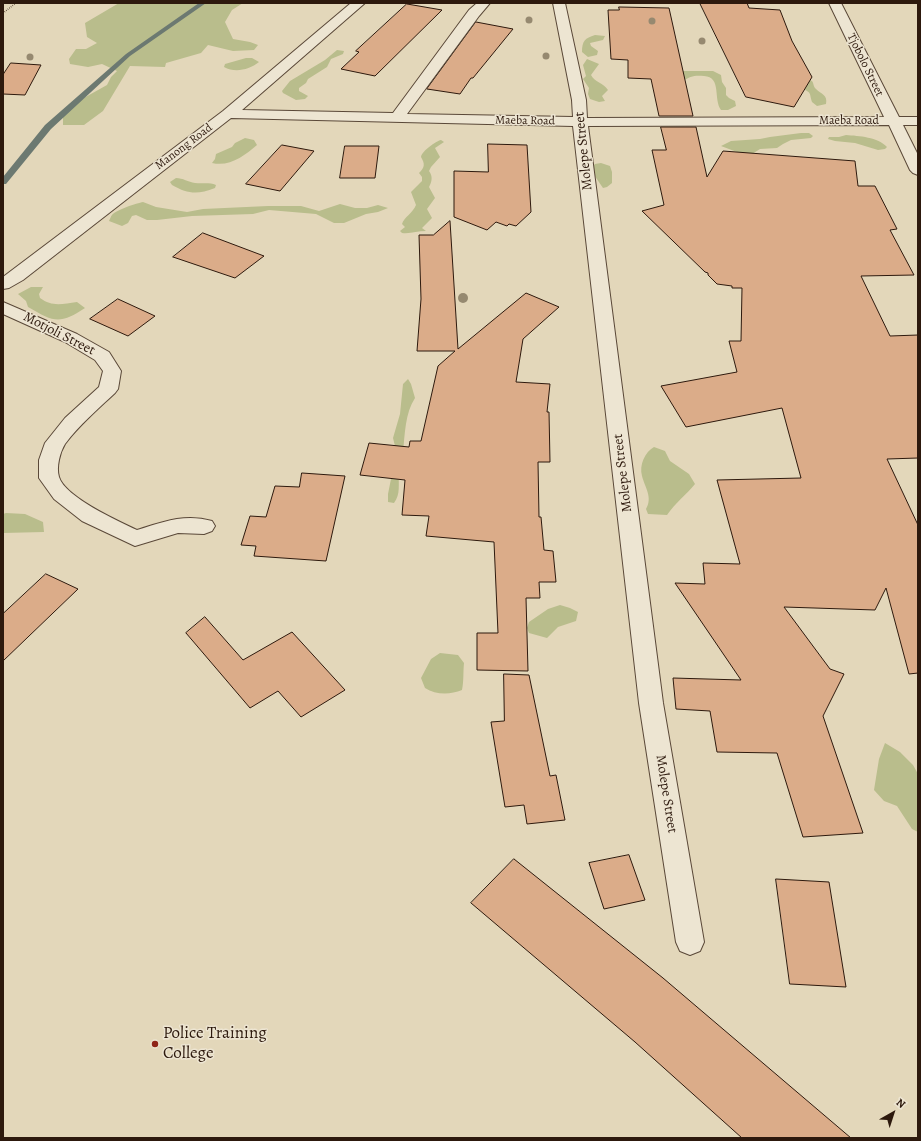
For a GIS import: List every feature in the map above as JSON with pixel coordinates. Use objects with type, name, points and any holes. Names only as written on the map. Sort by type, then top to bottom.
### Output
[{"type":"street","name":"Manong Road","points":[[3,284],[17,276],[228,114],[359,3]]},
{"type":"street","points":[[396,119],[474,13],[484,3]]},
{"type":"street","name":"Molepe Street","points":[[559,3],[579,100],[581,141],[604,308],[651,703],[690,942]]},
{"type":"street","name":"Tjobolo Street","points":[[835,3],[918,170]]},
{"type":"street","name":"Maeba Road","points":[[228,114],[580,122],[918,121]]},
{"type":"street","name":"Motjoli Street","points":[[3,307],[71,338],[102,356],[112,371],[108,389],[72,423],[54,443],[49,460],[49,478],[61,494],[89,516],[135,538],[178,525],[204,526]]},
{"type":"path","points":[[3,13],[16,3]]},
{"type":"green space","points":[[119,3],[243,3],[232,10],[225,22],[233,39],[258,45],[254,50],[233,51],[208,45],[201,53],[166,63],[165,67],[130,66],[103,111],[84,125],[63,125],[63,115],[73,104],[107,85],[111,77],[117,71],[102,64],[88,67],[70,64],[69,59],[76,49],[86,49],[97,43],[87,37],[85,23]]},
{"type":"green space","points":[[595,35],[605,36],[603,40],[590,43],[591,46],[598,51],[597,55],[588,57],[582,52],[583,43],[589,37]]},
{"type":"green space","points":[[337,50],[344,51],[343,54],[331,59],[327,67],[308,79],[306,83],[299,88],[299,91],[308,96],[305,99],[296,100],[283,93],[282,91],[290,81],[325,60]]},
{"type":"green space","points":[[246,58],[252,58],[259,62],[242,70],[233,70],[224,67],[225,64]]},
{"type":"green space","points":[[587,59],[599,64],[591,75],[608,90],[602,96],[605,101],[599,102],[590,99],[588,94],[589,88],[583,79],[586,76],[583,65]]},
{"type":"green space","points":[[681,71],[713,71],[721,75],[722,82],[726,88],[726,95],[735,101],[736,106],[728,110],[721,110],[715,84],[710,77],[690,77],[683,81]]},
{"type":"green space","points":[[803,78],[812,81],[815,88],[825,97],[826,104],[817,106],[812,102],[810,93],[801,88]]},
{"type":"green space","points":[[809,133],[813,136],[811,138],[791,140],[777,148],[760,149],[752,154],[745,155],[721,146],[731,141],[760,139]]},
{"type":"green space","points":[[846,135],[874,139],[887,147],[885,149],[878,150],[855,143],[828,139],[829,137]]},
{"type":"green space","points":[[245,138],[254,140],[257,145],[242,157],[231,162],[219,164],[212,163],[216,154],[232,147],[235,143]]},
{"type":"green space","points":[[441,140],[444,142],[435,148],[440,157],[429,171],[432,179],[429,187],[435,198],[427,209],[432,218],[422,228],[426,231],[402,233],[400,231],[405,227],[402,224],[403,222],[416,205],[411,192],[422,181],[422,177],[419,173],[424,165],[421,157],[424,152],[436,142]]},
{"type":"green space","points":[[601,163],[610,166],[612,172],[612,183],[603,188],[590,169],[595,164]]},
{"type":"green space","points":[[176,178],[195,183],[208,183],[216,185],[215,188],[203,192],[188,192],[172,185],[170,182]]},
{"type":"green space","points":[[143,202],[156,207],[187,212],[203,209],[268,206],[301,206],[319,211],[340,204],[355,208],[367,208],[378,205],[388,208],[378,212],[366,214],[344,223],[334,223],[316,214],[269,210],[253,214],[192,216],[157,220],[147,220],[136,215],[132,216],[128,223],[122,226],[109,221],[114,213]]},
{"type":"green space","points":[[31,287],[43,287],[39,294],[40,298],[49,303],[57,304],[77,302],[85,308],[69,317],[62,319],[56,320],[44,316],[28,307],[26,301],[18,294]]},
{"type":"green space","points":[[408,379],[415,398],[407,417],[399,473],[398,496],[394,503],[388,502],[391,473],[396,450],[393,438],[400,414],[403,384]]},
{"type":"green space","points":[[654,447],[665,451],[670,461],[689,474],[695,484],[667,515],[648,514],[646,509],[649,496],[642,476],[641,468],[645,455]]},
{"type":"green space","points":[[3,514],[25,514],[43,522],[44,532],[3,533]]},
{"type":"green space","points":[[560,605],[578,612],[576,621],[558,627],[547,638],[529,633],[527,628],[529,622],[548,609]]},
{"type":"green space","points":[[440,653],[458,655],[464,663],[462,690],[443,694],[425,688],[421,678],[431,659]]},
{"type":"green space","points":[[885,743],[900,752],[913,765],[918,774],[918,832],[912,829],[897,806],[884,801],[874,790],[879,759]]},
{"type":"building","points":[[700,3],[747,3],[749,8],[780,10],[792,41],[812,77],[794,107],[746,97]]},
{"type":"building","points":[[407,4],[442,10],[375,76],[341,69],[359,52],[356,51]]},
{"type":"building","points":[[619,7],[669,8],[693,116],[659,116],[651,79],[628,78],[628,60],[611,59],[608,10],[619,10]]},
{"type":"building","points":[[476,22],[513,29],[473,78],[471,78],[460,94],[427,89]]},
{"type":"building","points":[[11,63],[41,65],[25,95],[3,94],[3,75]]},
{"type":"building","points":[[661,127],[696,127],[707,177],[723,151],[855,161],[858,186],[875,186],[897,229],[890,230],[914,275],[861,276],[890,336],[918,335],[918,458],[887,459],[918,525],[918,673],[909,674],[886,588],[875,610],[784,607],[830,669],[844,674],[823,716],[863,833],[803,837],[777,753],[717,752],[710,711],[676,709],[673,678],[741,680],[675,583],[705,584],[703,563],[740,564],[717,480],[801,478],[782,408],[686,427],[661,386],[737,372],[729,341],[741,341],[742,288],[732,288],[732,286],[717,284],[708,275],[708,273],[705,272],[642,211],[664,205],[652,150],[666,150]]},
{"type":"building","points":[[488,144],[527,145],[531,212],[516,226],[509,224],[507,226],[496,222],[487,230],[454,217],[454,171],[488,172]]},
{"type":"building","points":[[282,145],[314,151],[280,191],[246,184]]},
{"type":"building","points":[[345,146],[379,146],[375,178],[340,178]]},
{"type":"building","points":[[450,221],[458,349],[526,293],[559,307],[523,339],[516,382],[550,384],[547,412],[549,412],[550,462],[538,462],[539,517],[541,517],[544,550],[553,551],[556,582],[539,582],[540,598],[526,598],[528,671],[477,670],[477,633],[498,633],[494,542],[426,536],[429,516],[402,515],[405,480],[360,475],[369,443],[409,447],[410,441],[421,441],[438,366],[455,351],[417,351],[421,299],[419,235],[433,235]]},
{"type":"building","points":[[203,233],[264,256],[235,278],[173,257]]},
{"type":"building","points":[[118,299],[155,316],[128,336],[90,319]]},
{"type":"building","points":[[302,473],[345,476],[326,561],[254,556],[256,546],[241,545],[250,516],[266,517],[275,486],[299,487]]},
{"type":"building","points":[[46,574],[78,589],[3,661],[3,614]]},
{"type":"building","points":[[205,617],[243,660],[292,632],[345,690],[301,717],[278,691],[250,708],[186,633]]},
{"type":"building","points":[[504,674],[529,675],[550,776],[556,775],[565,820],[527,824],[524,805],[505,807],[491,722],[504,721]]},
{"type":"building","points":[[629,855],[645,900],[604,909],[589,863]]},
{"type":"building","points":[[514,859],[663,978],[851,1138],[742,1138],[635,1042],[471,903]]},
{"type":"building","points":[[776,879],[829,882],[846,987],[790,984]]},
{"type":"waterway","points":[[3,182],[48,127],[128,55],[203,3]]},
{"type":"place","name":"Police Training College","points":[[155,1044]]}]
